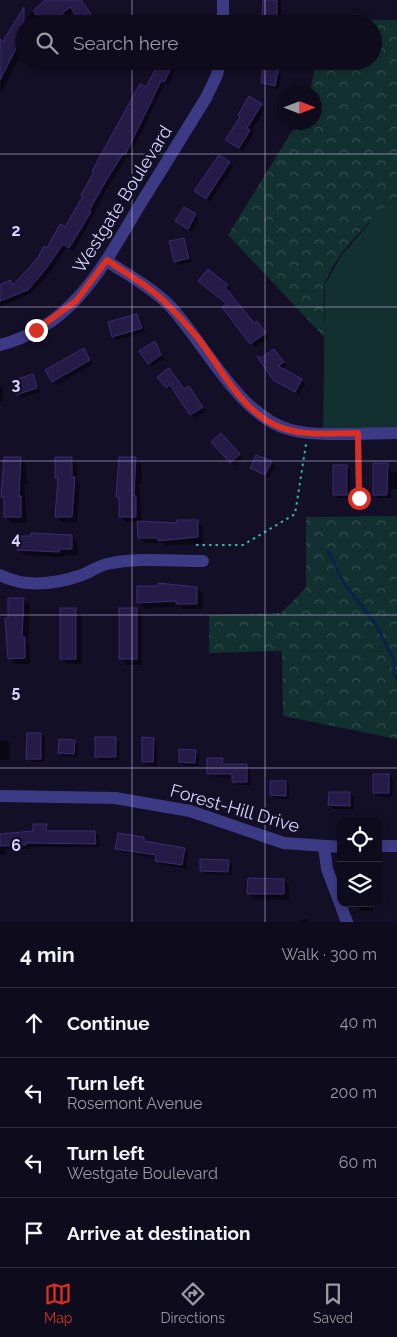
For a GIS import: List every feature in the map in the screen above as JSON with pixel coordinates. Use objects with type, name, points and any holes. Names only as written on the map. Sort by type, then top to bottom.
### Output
[{"type":"street","points":[[223,0],[223,15]]},
{"type":"street","name":"Westgate Boulevard","points":[[0,345],[36,330],[64,311],[83,294],[107,260],[206,98],[218,70]]},
{"type":"street","points":[[107,260],[145,286],[168,305],[197,337],[248,404],[275,425],[291,430],[309,432],[397,433]]},
{"type":"street","points":[[0,575],[33,584],[50,583],[75,577],[107,564],[203,561]]},
{"type":"street","name":"Forest-Hill Drive","points":[[0,796],[115,798],[162,805],[212,818],[284,843],[337,847]]},
{"type":"street","points":[[382,846],[397,846]]},
{"type":"street","points":[[324,847],[327,869],[347,922]]},
{"type":"lane","points":[[358,433],[359,498]]},
{"type":"path","points":[[196,545],[243,545],[295,514],[309,432]]},
{"type":"green space","points":[[382,20],[397,20],[397,197],[356,236],[330,272],[324,289],[325,338],[228,235],[293,130],[322,130],[322,85],[311,85],[314,70],[382,70]]},
{"type":"green space","points":[[397,197],[397,433],[323,432],[325,284],[342,255],[381,209]]},
{"type":"green space","points":[[397,516],[397,739],[283,716],[282,651],[209,653],[209,615],[281,613],[306,588],[306,517]]},
{"type":"building","points":[[45,0],[81,0],[91,14],[76,15],[70,7],[61,15],[36,15],[33,11]]},
{"type":"building","points":[[263,0],[277,0],[277,15],[262,15]]},
{"type":"building","points":[[24,7],[24,15],[19,15]]},
{"type":"building","points":[[15,22],[15,51],[0,80],[0,39],[3,41]]},
{"type":"building","points":[[155,70],[170,70],[164,82],[161,81],[125,155],[123,154],[107,179],[89,211],[91,212],[69,248],[63,244],[28,290],[0,301],[0,285],[10,280],[13,285],[37,259],[44,246],[47,248],[60,224],[65,227],[83,196],[81,195],[94,172],[92,171],[140,84],[146,87]]},
{"type":"building","points":[[263,70],[278,70],[275,86],[261,83]]},
{"type":"building","points":[[249,96],[262,104],[247,128],[250,130],[239,148],[225,140],[240,117],[238,115]]},
{"type":"building","points":[[219,155],[230,162],[206,199],[194,191]]},
{"type":"building","points":[[184,207],[196,214],[188,229],[175,221]]},
{"type":"building","points":[[184,238],[189,258],[174,262],[169,241]]},
{"type":"building","points":[[208,269],[228,285],[225,287],[254,323],[257,321],[266,333],[250,344],[222,307],[227,304],[198,281]]},
{"type":"building","points":[[137,314],[142,328],[112,337],[108,322]]},
{"type":"building","points":[[155,341],[161,355],[148,364],[139,351]]},
{"type":"building","points":[[84,348],[90,360],[52,382],[45,370]]},
{"type":"building","points":[[274,349],[284,362],[278,366],[302,379],[295,392],[273,380],[257,356],[261,358]]},
{"type":"building","points":[[169,368],[184,389],[189,386],[203,407],[190,415],[170,385],[166,388],[157,377]]},
{"type":"building","points":[[33,374],[37,388],[16,395],[12,381]]},
{"type":"building","points":[[221,433],[240,454],[230,463],[211,442]]},
{"type":"building","points":[[256,455],[272,461],[265,475],[250,468]]},
{"type":"building","points":[[4,457],[21,457],[19,496],[21,496],[21,517],[4,517],[4,497],[1,497]]},
{"type":"building","points":[[55,457],[72,457],[72,477],[75,477],[72,517],[55,517],[58,478],[55,478]]},
{"type":"building","points":[[119,457],[136,457],[134,496],[136,496],[136,517],[119,517],[119,497],[116,497]]},
{"type":"building","points":[[373,463],[388,463],[387,495],[373,495]]},
{"type":"building","points":[[333,465],[347,465],[347,495],[333,495]]},
{"type":"building","points":[[177,520],[198,520],[198,537],[158,541],[158,538],[138,538],[137,521],[177,523]]},
{"type":"building","points":[[31,533],[72,535],[72,549],[59,549],[59,552],[17,550],[17,536],[31,536]]},
{"type":"building","points":[[158,583],[197,587],[197,604],[176,604],[176,601],[137,603],[137,586],[158,586]]},
{"type":"building","points":[[8,598],[24,598],[22,637],[25,637],[25,658],[8,659],[5,618],[8,618]]},
{"type":"building","points":[[60,608],[76,608],[76,659],[60,659]]},
{"type":"building","points":[[119,608],[137,608],[137,659],[119,659]]},
{"type":"building","points":[[27,733],[41,733],[41,759],[26,759]]},
{"type":"building","points":[[95,737],[116,737],[116,757],[95,757]]},
{"type":"building","points":[[142,737],[154,738],[153,762],[142,762]]},
{"type":"building","points":[[59,739],[75,740],[74,754],[58,753]]},
{"type":"building","points":[[179,749],[196,750],[195,763],[179,762]]},
{"type":"building","points":[[207,758],[223,758],[222,764],[247,764],[247,782],[232,782],[232,774],[207,774]]},
{"type":"building","points":[[373,774],[389,774],[389,793],[373,793]]},
{"type":"building","points":[[270,781],[286,781],[286,796],[270,795]]},
{"type":"building","points":[[329,792],[350,792],[350,806],[328,805]]},
{"type":"building","points":[[33,824],[47,824],[46,831],[95,831],[96,844],[26,843],[26,845],[0,846],[0,834],[33,831]]},
{"type":"building","points":[[118,833],[144,837],[144,841],[185,848],[182,865],[155,861],[156,855],[115,849]]},
{"type":"building","points":[[200,859],[229,860],[228,872],[200,871]]},
{"type":"building","points":[[248,878],[284,879],[284,894],[247,894]]},
{"type":"waterway","points":[[328,551],[343,582],[375,623],[394,660],[394,673],[397,679]]},
{"type":"route","points":[[36,330],[52,321],[76,301],[99,274],[107,260],[155,293],[168,305],[197,337],[238,395],[266,420],[275,425],[298,432],[358,433],[359,498]]}]
